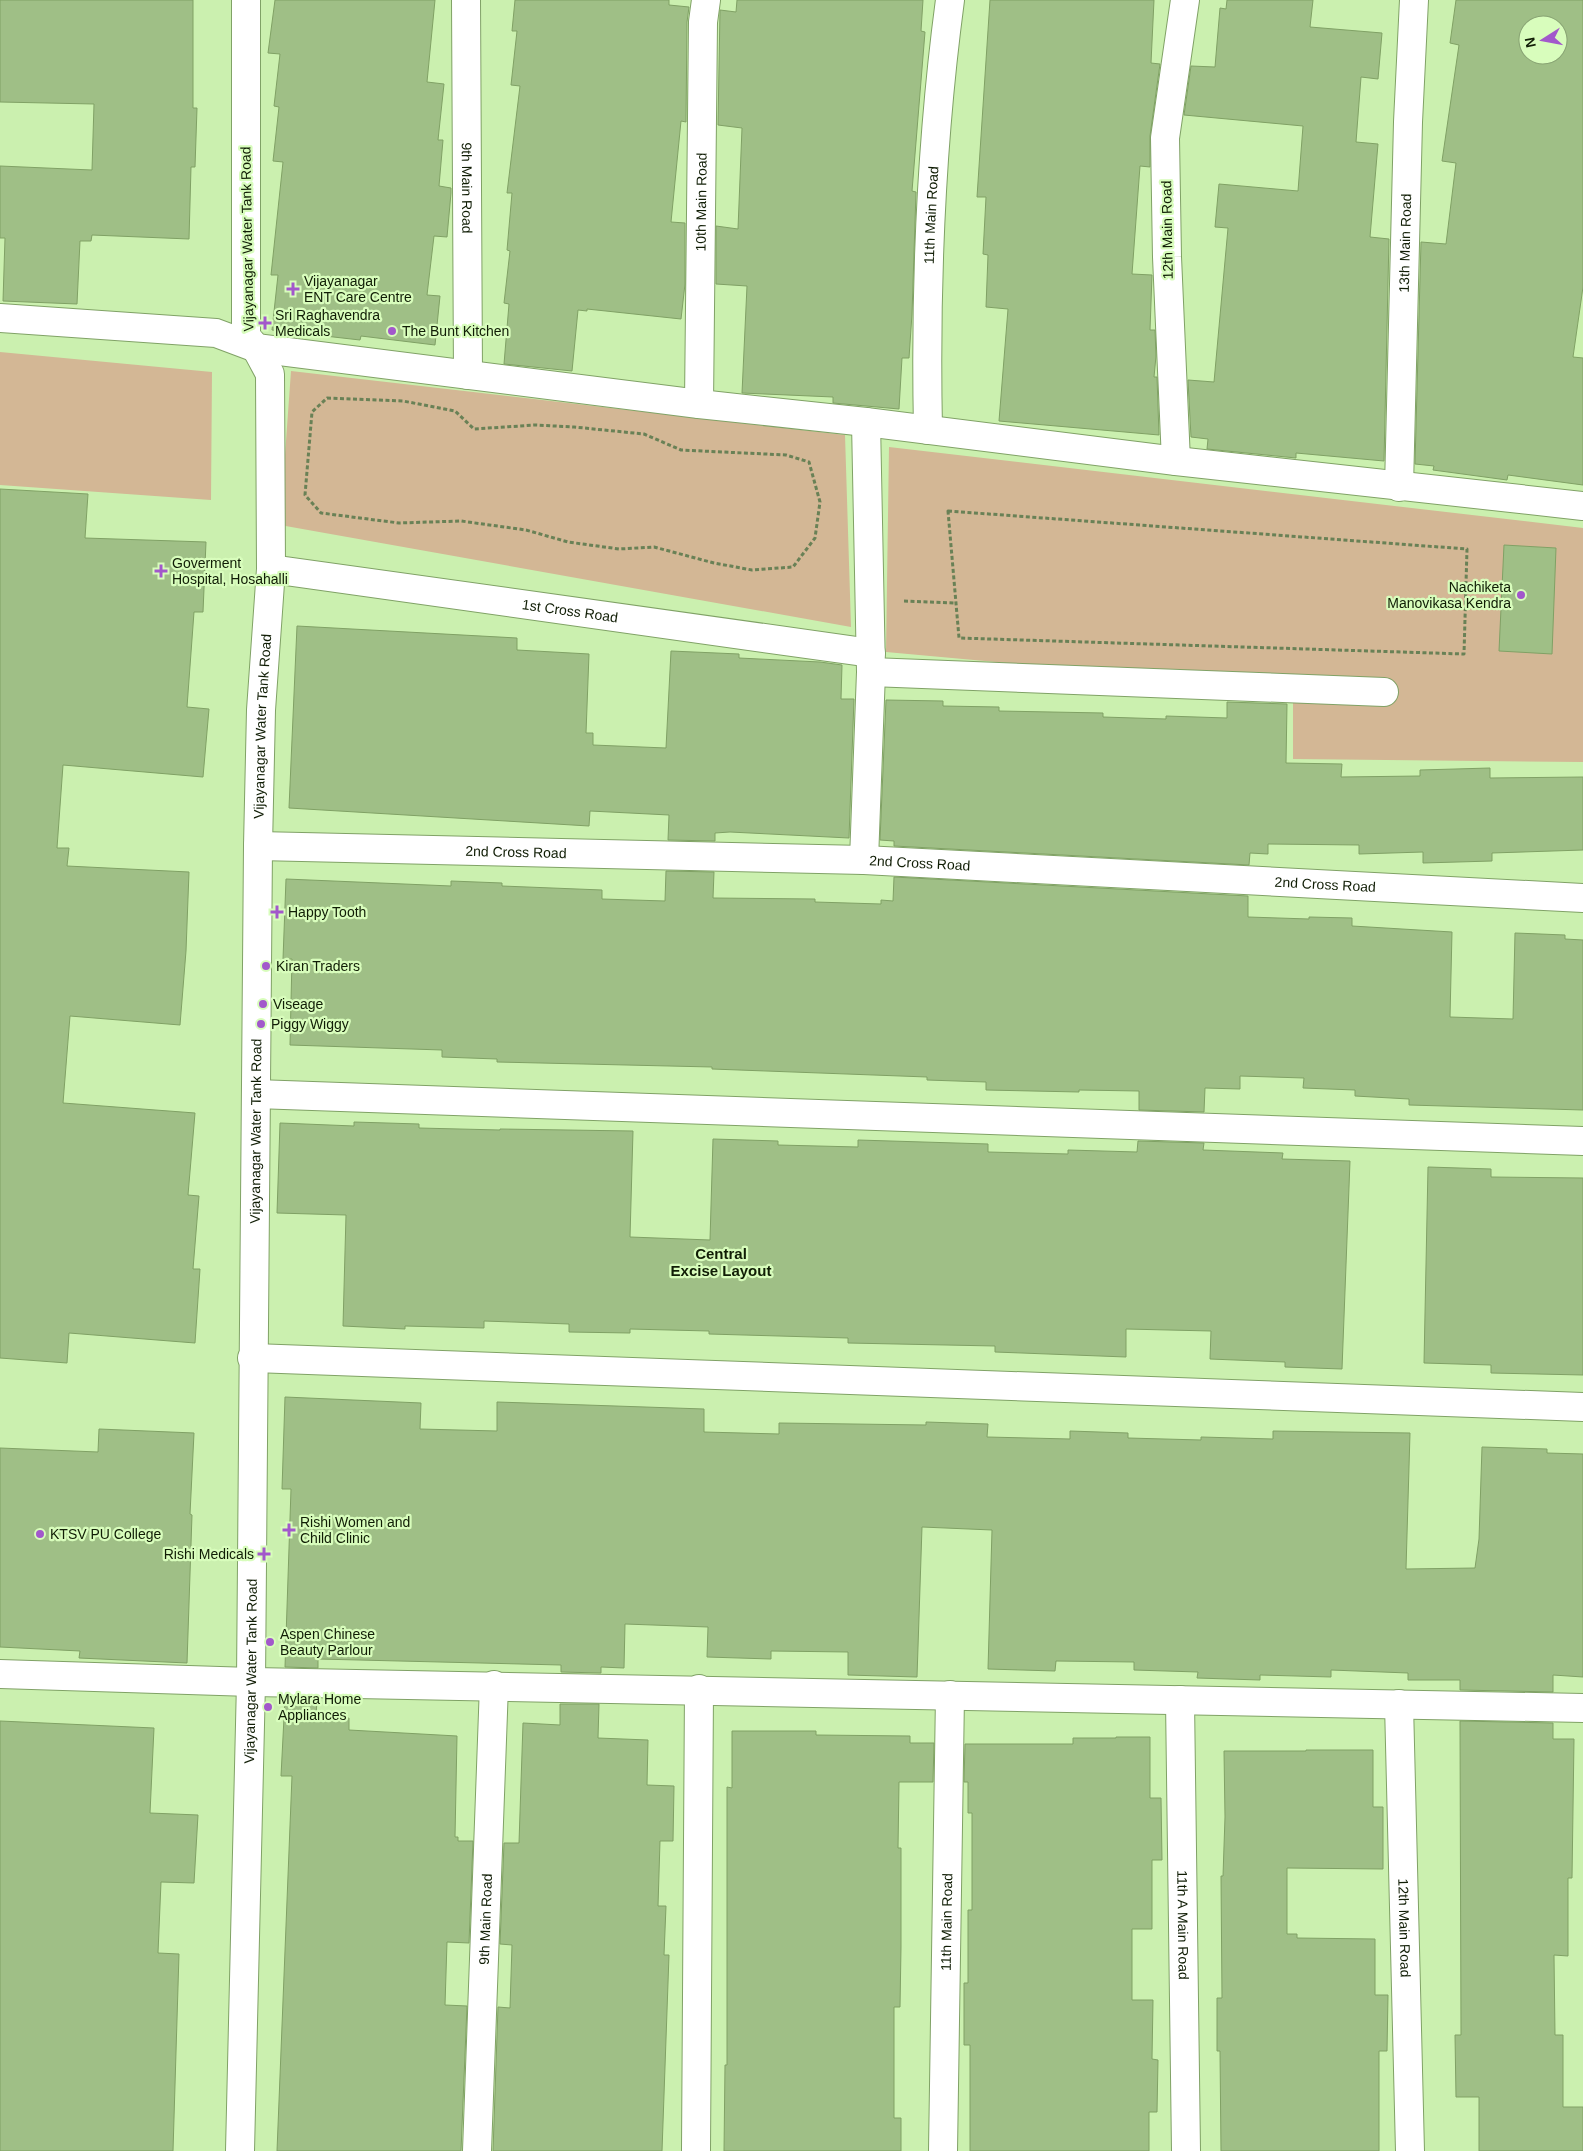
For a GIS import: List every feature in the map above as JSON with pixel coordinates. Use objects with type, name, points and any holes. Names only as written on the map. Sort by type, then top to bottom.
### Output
[{"type":"street","name":"Vijayanagar Water Tank Road","points":[[240,2151],[251,1682],[252,1358],[258,846],[261,710],[271,568],[270,374],[256,348],[246,336],[246,0]]},
{"type":"street","name":"9th Main Road","points":[[466,0],[468,375]]},
{"type":"street","name":"10th Main Road","points":[[699,404],[703,22],[706,0]]},
{"type":"street","name":"11th Main Road","points":[[928,430],[930,259],[939,81],[950,0]]},
{"type":"street","name":"12th Main Road","points":[[1176,461],[1167,256],[1165,138],[1185,0]]},
{"type":"street","name":"13th Main Road","points":[[1399,487],[1408,122],[1414,0]]},
{"type":"street","points":[[0,318],[216,333],[256,348],[468,375],[1176,461],[1583,506]]},
{"type":"street","points":[[864,860],[871,662],[866,422]]},
{"type":"street","name":"1st Cross Road","points":[[271,568],[871,662],[1384,692]]},
{"type":"street","name":"2nd Cross Road","points":[[258,846],[864,860],[1583,898]]},
{"type":"street","points":[[256,1094],[1583,1141]]},
{"type":"street","points":[[252,1358],[1583,1407]]},
{"type":"street","points":[[0,1674],[251,1682],[494,1685],[1583,1708]]},
{"type":"street","name":"9th Main Road","points":[[477,2151],[494,1685]]},
{"type":"street","points":[[696,2151],[698,1689]]},
{"type":"street","name":"11th Main Road","points":[[944,2151],[950,1695]]},
{"type":"street","name":"11th A Main Road","points":[[1180,1700],[1186,2151]]},
{"type":"street","name":"12th Main Road","points":[[1399,1704],[1410,2151]]},
{"type":"path","points":[[328,398],[403,400],[455,411],[474,429],[535,425],[574,427],[644,434],[681,450],[786,455],[809,462],[820,502],[815,538],[793,567],[752,570],[714,563],[654,547],[619,549],[568,542],[526,530],[462,521],[399,523],[321,513],[305,495],[312,412],[328,398]]},
{"type":"path","points":[[948,511],[1467,548],[1464,654],[959,638],[956,603],[948,511]]},
{"type":"path","points":[[870,599],[956,603]]},
{"type":"shaded area","points":[[0,352],[212,372],[211,500],[0,485]]},
{"type":"shaded area","points":[[291,371],[845,435],[851,627],[280,525]]},
{"type":"shaded area","points":[[889,447],[1583,528],[1583,762],[1293,759],[1293,683],[1261,686],[886,652]]},
{"type":"building","points":[[0,0],[193,0],[193,108],[197,108],[195,167],[191,167],[189,239],[92,235],[91,241],[80,241],[77,304],[3,301],[5,238],[0,238],[0,166],[92,170],[94,104],[0,102]]},
{"type":"building","points":[[275,0],[435,0],[427,82],[444,84],[438,140],[443,140],[439,186],[451,188],[451,193],[447,237],[434,236],[427,295],[440,296],[435,345],[361,336],[360,340],[272,330],[278,275],[271,275],[283,162],[273,161],[279,107],[274,106],[280,54],[268,53]]},
{"type":"building","points":[[515,0],[669,0],[669,5],[689,7],[687,22],[686,122],[681,121],[671,222],[685,223],[685,284],[681,319],[587,309],[587,311],[578,310],[572,371],[504,364],[509,304],[504,303],[510,251],[507,250],[512,193],[507,193],[520,86],[511,85],[517,31],[512,31]]},
{"type":"building","points":[[737,0],[923,0],[921,31],[925,32],[912,191],[916,192],[912,314],[909,358],[902,358],[899,409],[833,403],[833,397],[742,393],[747,286],[716,284],[716,226],[738,229],[742,128],[718,125],[720,10],[736,12]]},
{"type":"building","points":[[990,0],[1154,0],[1151,63],[1160,64],[1150,136],[1150,167],[1140,166],[1132,274],[1152,275],[1150,330],[1155,330],[1156,356],[1154,377],[1157,377],[1159,435],[999,421],[1008,309],[986,307],[988,255],[983,254],[986,197],[977,197]]},
{"type":"building","points":[[1227,0],[1313,0],[1310,27],[1382,33],[1378,79],[1361,77],[1356,142],[1378,144],[1370,237],[1389,239],[1384,461],[1296,453],[1296,458],[1207,449],[1208,439],[1191,437],[1188,380],[1214,382],[1228,228],[1215,227],[1219,184],[1298,191],[1303,126],[1184,115],[1191,66],[1215,67],[1220,8],[1226,9]]},
{"type":"building","points":[[1456,0],[1583,0],[1583,287],[1573,357],[1583,358],[1583,485],[1508,475],[1507,480],[1433,470],[1434,466],[1415,464],[1421,242],[1446,244],[1456,163],[1442,161],[1459,45],[1450,43]]},
{"type":"building","points":[[0,489],[88,494],[85,538],[206,542],[203,612],[194,612],[187,707],[209,709],[203,777],[63,765],[57,848],[69,848],[67,866],[189,872],[186,951],[180,1025],[70,1016],[63,1103],[195,1113],[188,1195],[199,1196],[193,1269],[200,1269],[195,1343],[69,1333],[67,1363],[0,1358]]},
{"type":"building","points":[[1504,545],[1556,548],[1552,654],[1499,651]]},
{"type":"building","points":[[297,626],[517,638],[517,650],[589,654],[586,733],[593,733],[593,745],[666,748],[671,651],[739,654],[739,658],[820,662],[842,665],[841,699],[854,699],[849,838],[730,832],[715,833],[715,841],[668,840],[669,815],[590,811],[589,826],[289,808]]},
{"type":"building","points":[[886,700],[943,701],[943,706],[999,707],[999,711],[1103,713],[1103,717],[1166,719],[1166,716],[1227,718],[1227,702],[1287,704],[1286,763],[1342,764],[1341,777],[1420,776],[1420,770],[1490,768],[1490,778],[1583,777],[1583,850],[1492,853],[1492,861],[1423,863],[1423,852],[1359,854],[1359,845],[1268,844],[1268,854],[1250,853],[1249,865],[894,846],[894,841],[880,840]]},
{"type":"building","points":[[666,871],[714,872],[713,898],[815,899],[815,902],[881,904],[881,900],[893,901],[894,877],[1248,896],[1248,917],[1352,918],[1352,926],[1452,932],[1450,1017],[1513,1019],[1515,933],[1565,935],[1565,939],[1583,940],[1583,1110],[1409,1105],[1409,1099],[1355,1096],[1355,1090],[1303,1088],[1304,1078],[1240,1076],[1240,1089],[1205,1088],[1204,1112],[1139,1110],[1139,1091],[986,1090],[986,1082],[927,1080],[927,1077],[712,1069],[712,1067],[497,1062],[497,1059],[442,1057],[442,1050],[290,1045],[292,959],[283,959],[286,879],[451,886],[451,881],[502,883],[502,886],[602,890],[602,899],[665,901]]},
{"type":"building","points":[[354,1122],[419,1124],[419,1128],[633,1131],[630,1237],[710,1240],[713,1139],[778,1141],[778,1145],[858,1147],[858,1140],[988,1144],[988,1152],[1068,1154],[1068,1150],[1137,1152],[1138,1141],[1204,1143],[1203,1150],[1283,1153],[1282,1159],[1350,1161],[1342,1369],[1285,1367],[1285,1362],[1210,1359],[1211,1331],[1126,1329],[1126,1357],[995,1352],[995,1346],[848,1343],[848,1338],[709,1334],[709,1331],[630,1329],[630,1333],[569,1332],[569,1324],[484,1321],[484,1328],[405,1326],[405,1329],[343,1326],[346,1215],[277,1213],[280,1123],[354,1126]]},
{"type":"building","points":[[1428,1167],[1491,1169],[1491,1177],[1583,1178],[1583,1375],[1491,1373],[1491,1365],[1424,1363]]},
{"type":"building","points":[[285,1397],[421,1403],[420,1429],[497,1431],[497,1402],[704,1409],[704,1432],[779,1434],[779,1423],[926,1425],[926,1422],[988,1424],[987,1437],[1070,1439],[1070,1431],[1128,1433],[1128,1438],[1201,1440],[1201,1437],[1273,1439],[1273,1431],[1410,1433],[1406,1569],[1475,1568],[1479,1539],[1482,1447],[1547,1449],[1547,1453],[1583,1454],[1583,1677],[1553,1675],[1553,1692],[1460,1690],[1460,1680],[1408,1680],[1408,1673],[1331,1670],[1331,1677],[1260,1675],[1260,1680],[1197,1678],[1198,1672],[1134,1670],[1134,1662],[1056,1661],[1055,1671],[988,1669],[992,1530],[922,1527],[917,1677],[848,1675],[848,1652],[771,1651],[771,1659],[707,1657],[708,1627],[625,1624],[624,1668],[601,1667],[601,1673],[561,1672],[561,1665],[318,1659],[318,1668],[285,1667],[291,1489],[282,1489]]},
{"type":"building","points":[[99,1429],[194,1433],[190,1514],[192,1515],[187,1663],[79,1658],[80,1651],[0,1647],[0,1448],[98,1452]]},
{"type":"building","points":[[285,1698],[317,1699],[316,1717],[349,1718],[349,1730],[457,1736],[455,1837],[458,1837],[458,1841],[473,1841],[469,1943],[447,1942],[445,2005],[467,2006],[461,2151],[277,2151],[292,1776],[281,1776]]},
{"type":"building","points":[[560,1704],[599,1704],[598,1738],[648,1740],[647,1785],[674,1786],[673,1841],[660,1841],[658,1906],[666,1906],[664,1955],[669,1955],[662,2151],[493,2151],[498,2007],[510,2008],[512,1945],[500,1944],[504,1843],[519,1843],[523,1723],[560,1725]]},
{"type":"building","points":[[0,1721],[154,1728],[150,1813],[198,1815],[194,1883],[161,1882],[158,1953],[179,1954],[173,2151],[0,2151]]},
{"type":"building","points":[[1460,1721],[1553,1723],[1553,1739],[1574,1739],[1572,1878],[1568,1878],[1568,1956],[1554,1955],[1555,2035],[1563,2035],[1563,2107],[1583,2107],[1583,2151],[1479,2151],[1479,2097],[1456,2097],[1455,2035],[1461,2035]]},
{"type":"building","points":[[732,1731],[816,1731],[816,1735],[910,1736],[910,1743],[934,1743],[933,1782],[899,1782],[898,1848],[901,1848],[901,1947],[900,2007],[894,2007],[894,2118],[901,2118],[901,2151],[724,2151],[725,2065],[727,2065],[727,1787],[732,1788]]},
{"type":"building","points":[[1150,1737],[1150,1798],[1161,1798],[1162,1860],[1152,1860],[1152,1929],[1132,1929],[1132,2000],[1153,2000],[1152,2059],[1158,2060],[1157,2112],[1149,2112],[1149,2151],[970,2151],[970,2045],[964,2045],[964,1983],[968,1983],[968,1910],[972,1910],[972,1813],[968,1813],[968,1782],[964,1782],[965,1744],[1073,1744],[1073,1738]]},
{"type":"building","points":[[1373,1750],[1373,1807],[1383,1807],[1383,1869],[1287,1868],[1287,1934],[1297,1934],[1297,1938],[1375,1939],[1375,1995],[1388,1995],[1387,2051],[1379,2051],[1379,2151],[1221,2151],[1220,2051],[1217,2051],[1217,1998],[1222,1998],[1221,1876],[1223,1876],[1225,1817],[1224,1751]]},
{"type":"place","name":"Vijayanagar ENT Care Centre","points":[[293,289]]},
{"type":"place","name":"Sri Raghavendra Medicals","points":[[265,323]]},
{"type":"place","name":"The Bunt Kitchen","points":[[392,331]]},
{"type":"place","name":"Goverment Hospital, Hosahalli","points":[[161,571]]},
{"type":"place","name":"Nachiketa Manovikasa Kendra","points":[[1521,595]]},
{"type":"place","name":"Happy Tooth","points":[[277,912]]},
{"type":"place","name":"Kiran Traders","points":[[266,966]]},
{"type":"place","name":"Viseage","points":[[263,1004]]},
{"type":"place","name":"Piggy Wiggy","points":[[261,1024]]},
{"type":"place","name":"Rishi Women and Child Clinic","points":[[289,1530]]},
{"type":"place","name":"KTSV PU College","points":[[40,1534]]},
{"type":"place","name":"Rishi Medicals","points":[[264,1554]]},
{"type":"place","name":"Aspen Chinese Beauty Parlour","points":[[270,1642]]},
{"type":"place","name":"Mylara Home Appliances","points":[[268,1707]]},
{"type":"district","name":"Central Excise Layout","points":[[721,1262]]}]
